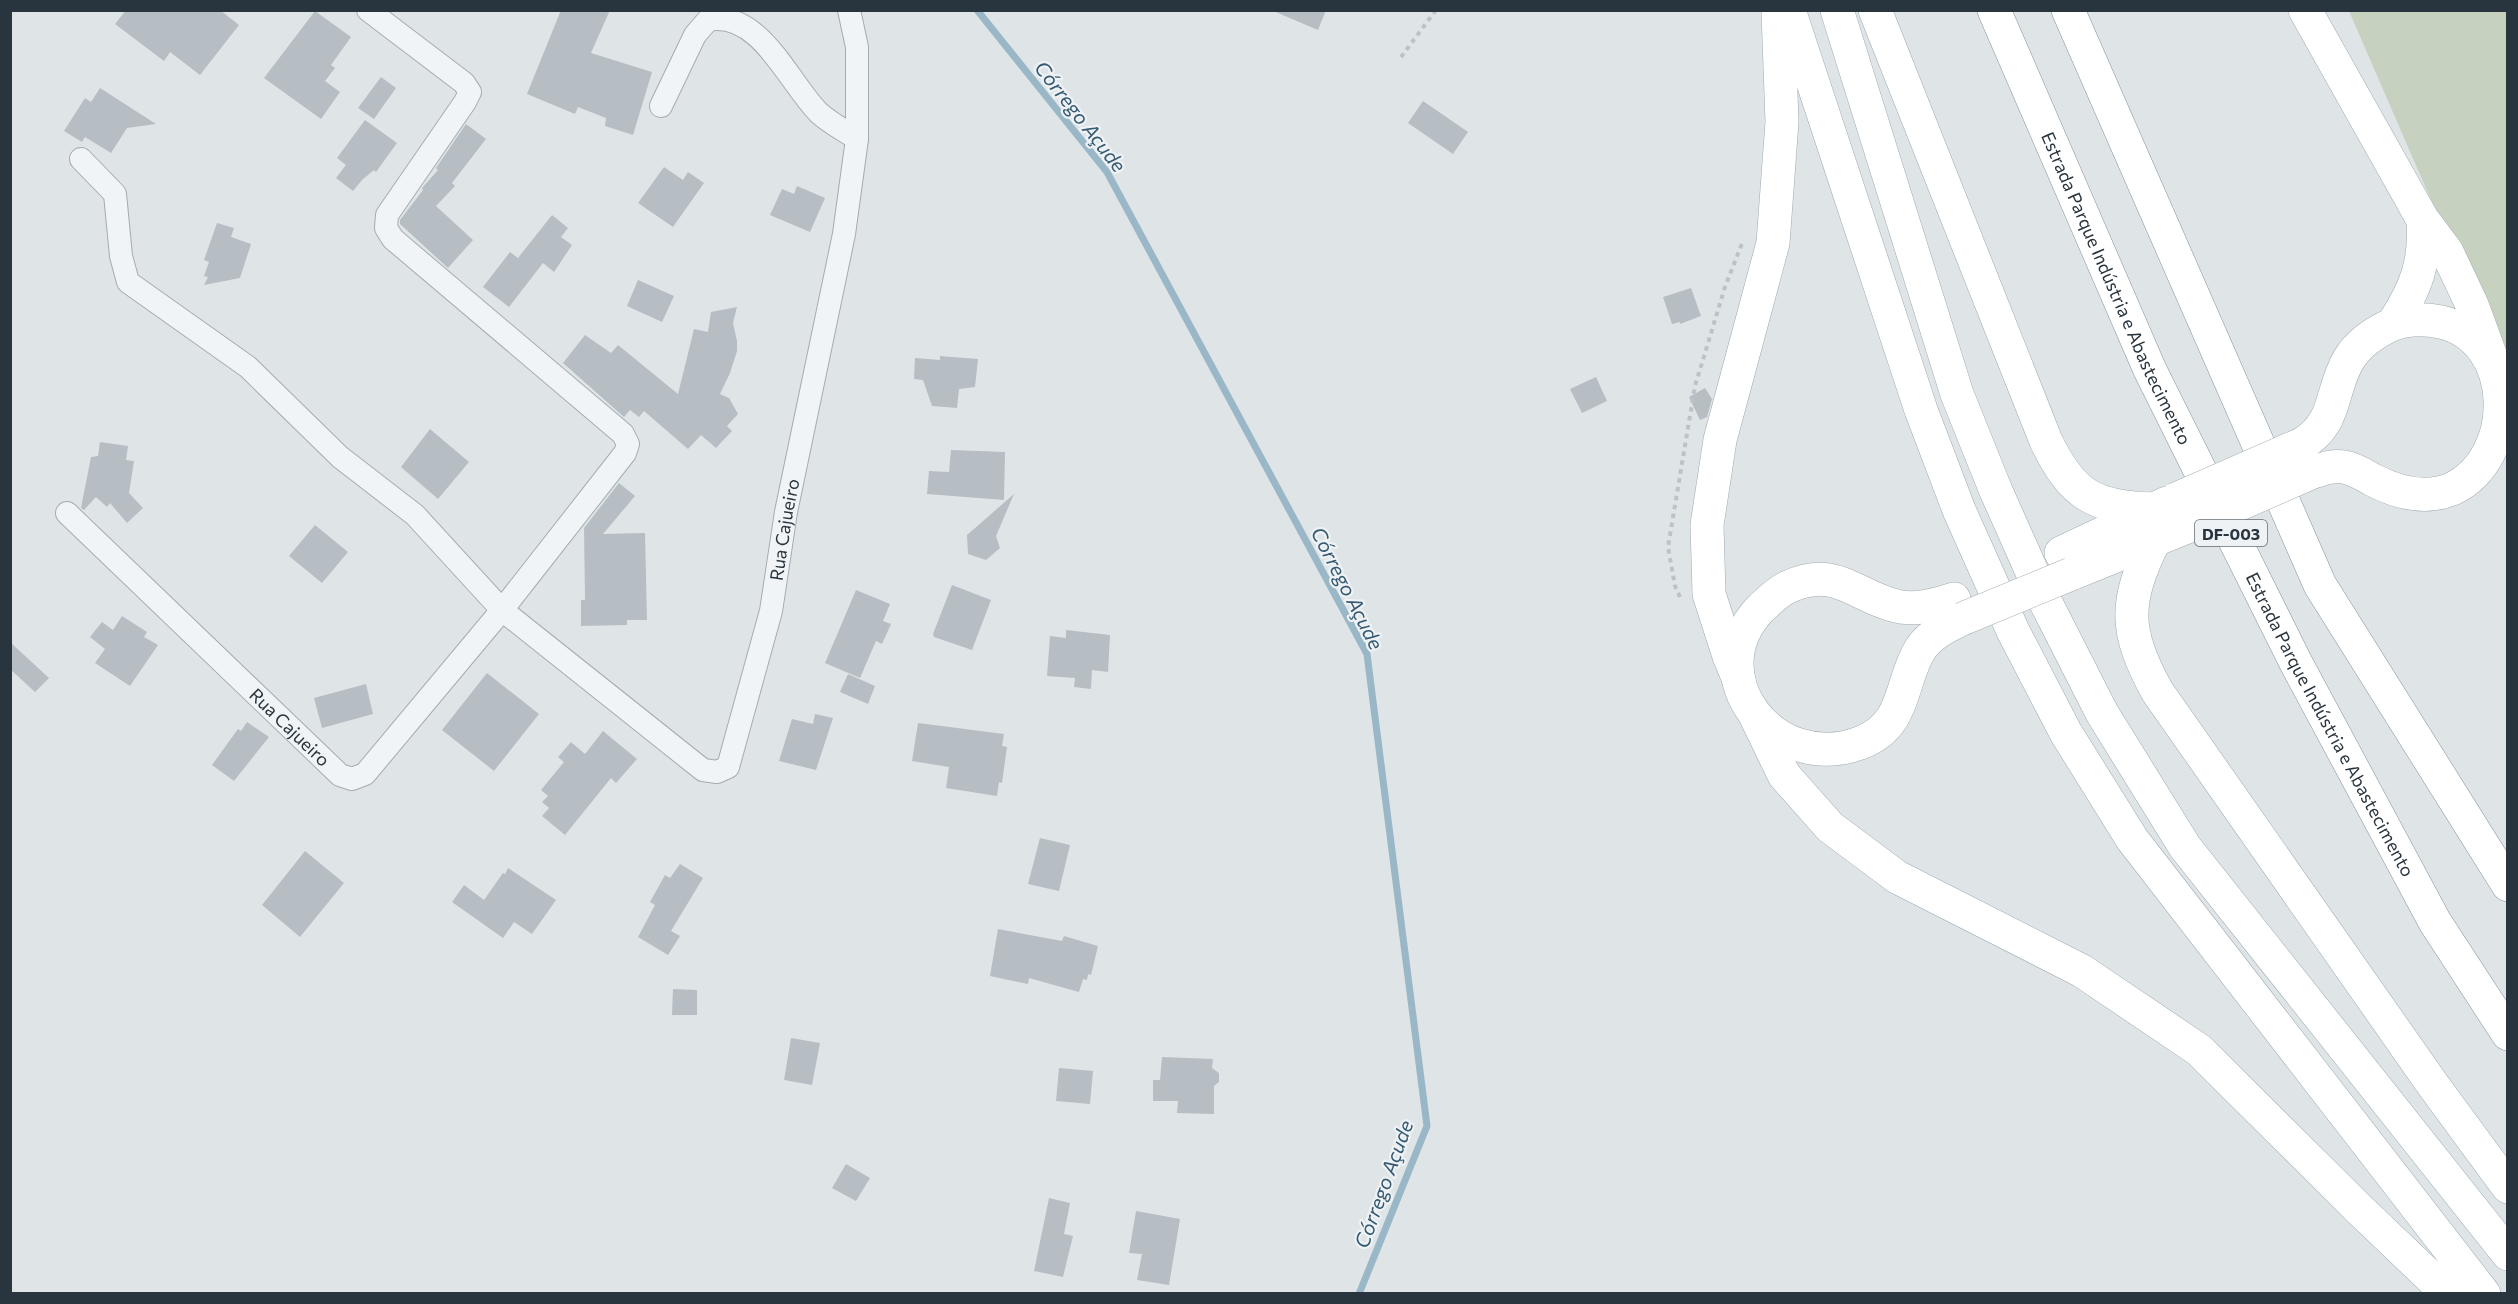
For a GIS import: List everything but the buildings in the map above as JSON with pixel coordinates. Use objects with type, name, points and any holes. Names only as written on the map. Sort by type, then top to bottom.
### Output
[{"type":"main road","points":[[1778,10],[1782,122],[1773,243],[1720,440],[1707,525],[1709,594],[1746,700],[1785,775],[1830,827],[1897,877],[2082,971],[2199,1050],[2357,1207],[2448,1293]]},
{"type":"main road","points":[[1789,10],[1929,432],[1959,510],[2013,631],[2066,733],[2132,838],[2484,1293]]},
{"type":"main road","points":[[1837,10],[1957,393],[1996,491],[2045,601],[2102,713],[2185,848],[2508,1254]]},
{"type":"main road","points":[[1875,10],[2041,430],[2058,465],[2068,480],[2084,493],[2103,503],[2127,509],[2172,512]]},
{"type":"main road","name":"Estrada Parque Indústria e Abastecimento","points":[[1994,10],[2150,370],[2296,663],[2435,922],[2508,1034]]},
{"type":"main road","name":"DF-003","points":[[2068,10],[2320,585],[2508,885]]},
{"type":"main road","points":[[2066,564],[2118,528],[2172,512],[2307,458],[2329,467],[2343,466],[2354,470],[2396,491],[2434,494],[2450,490],[2468,481],[2482,468],[2493,451],[2504,411],[2506,391],[2472,305],[2447,252],[2422,220],[2306,10]]},
{"type":"main road","points":[[2307,458],[2313,437],[2330,414],[2349,357],[2361,345],[2393,324],[2408,302],[2423,262],[2422,220]]},
{"type":"main road","points":[[2393,324],[2422,320],[2453,325],[2474,338],[2491,357]]},
{"type":"main road","points":[[2172,512],[2140,570],[2133,594],[2134,636],[2140,659],[2157,691],[2433,1085],[2508,1187]]},
{"type":"main road","points":[[1756,717],[1773,733],[1791,743],[1815,749],[1839,749],[1861,742],[1880,732],[1892,719],[1902,702],[1922,647],[1958,609],[2066,564],[2154,541]]},
{"type":"main road","points":[[1739,680],[1738,656],[1743,634],[1766,603],[1789,587],[1812,581],[1833,580],[1851,585],[1896,606],[1958,609]]},
{"type":"street","name":"Rua Cajueiro","points":[[67,513],[340,776],[352,779],[364,774],[502,610],[625,453],[628,444],[623,434],[393,239],[386,228],[387,215],[470,92],[464,83],[369,10]]},
{"type":"street","name":"Rua Cajueiro","points":[[502,610],[704,770],[717,772],[728,766],[771,611],[786,512],[844,234],[857,139],[857,47],[849,10]]},
{"type":"street","points":[[661,106],[695,35],[708,20],[719,18],[735,21],[752,31],[772,52],[820,113],[857,139]]},
{"type":"street","points":[[81,159],[115,194],[121,256],[128,282],[248,368],[340,457],[415,515],[502,610]]},
{"type":"path","points":[[1401,57],[1436,10]]},
{"type":"green space","points":[[2349,11],[2507,11],[2507,375]]},
{"type":"waterway","name":"Córrego Açude","points":[[977,10],[1107,172],[1367,654],[1427,1126],[1359,1294]]}]
